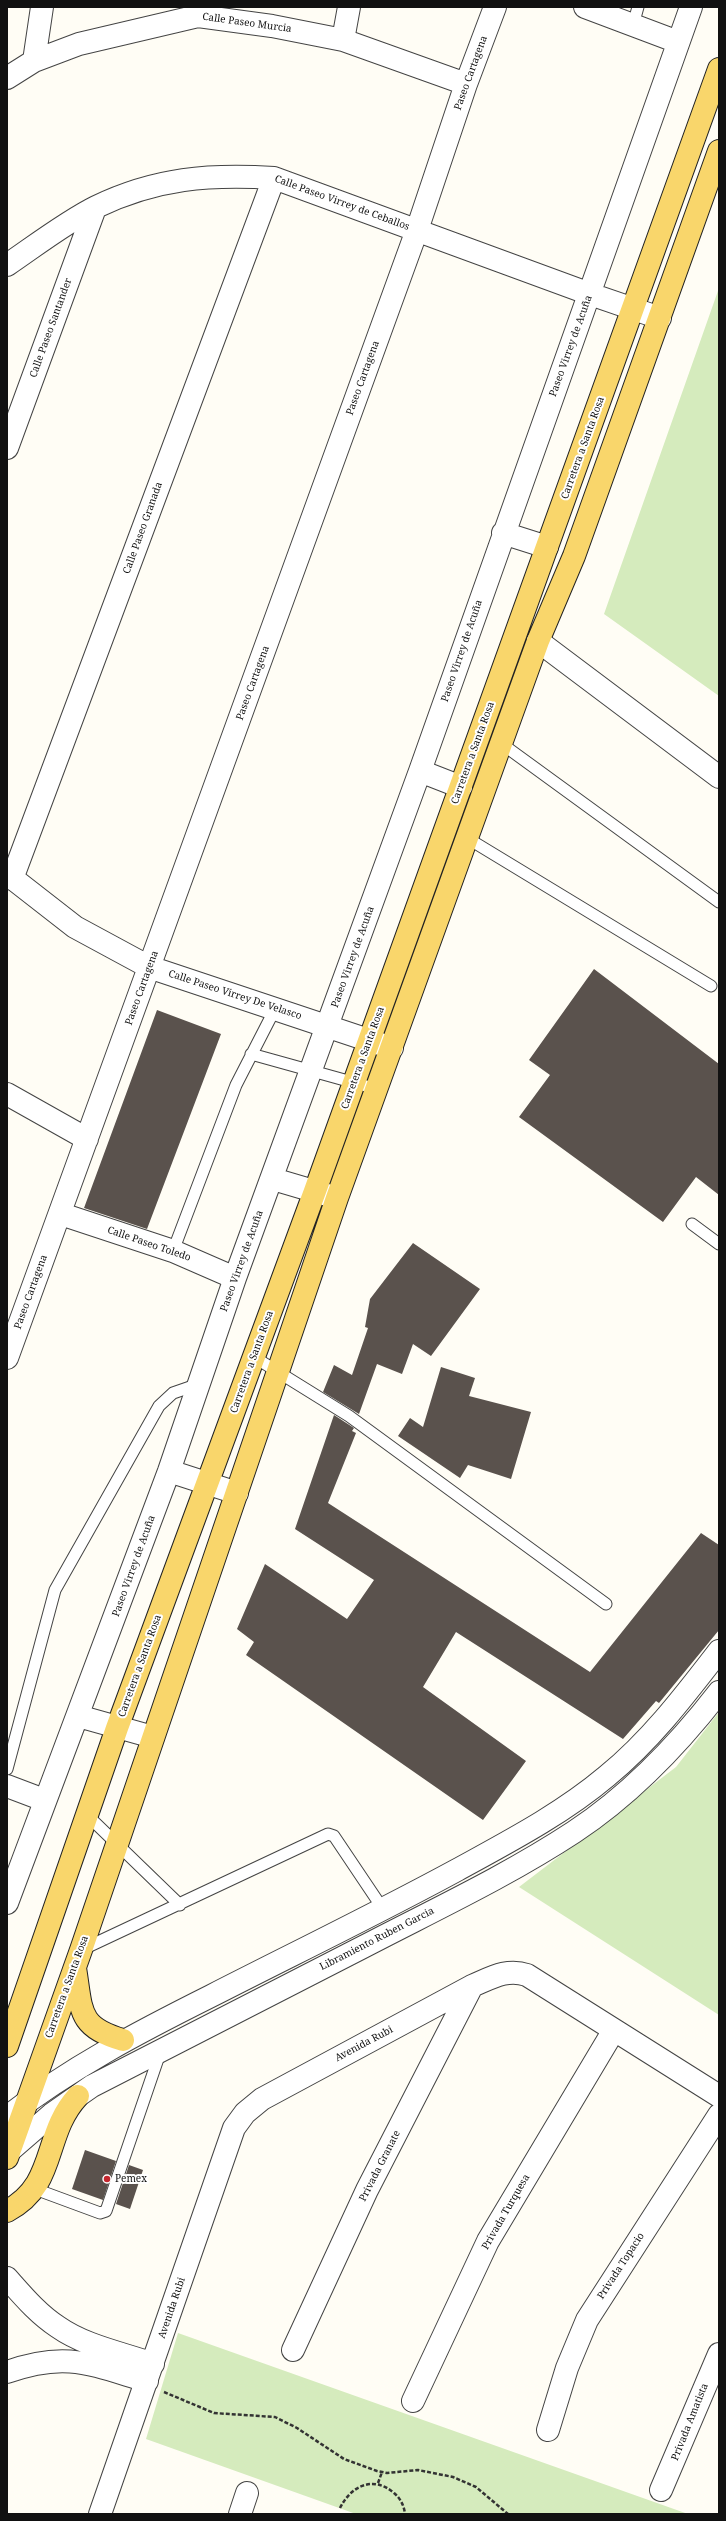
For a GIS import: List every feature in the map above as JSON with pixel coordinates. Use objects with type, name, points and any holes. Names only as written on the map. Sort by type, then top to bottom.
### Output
[{"type":"main road","name":"Carretera a Santa Rosa","points":[[7,2046],[117,1728],[315,1191],[719,69]]},
{"type":"main road","name":"Carretera a Santa Rosa","points":[[8,2154],[77,1959],[337,1198],[538,641],[574,556],[719,151]]},
{"type":"main road","points":[[77,1959],[81,2006],[92,2027],[102,2034],[123,2040]]},
{"type":"main road","points":[[7,2211],[20,2204],[35,2189],[44,2172],[59,2124],[69,2106],[78,2096]]},
{"type":"street","points":[[34,61],[42,7]]},
{"type":"street","points":[[343,40],[349,7]]},
{"type":"street","name":"Paseo Cartagena","points":[[7,1358],[61,1214],[149,967],[417,230],[466,84],[495,7]]},
{"type":"street","points":[[585,7],[636,16],[678,42]]},
{"type":"street","name":"Paseo Virrey de Acuña","points":[[7,1903],[44,1800],[78,1716],[169,1471],[235,1278],[329,1026],[691,7]]},
{"type":"street","name":"Calle Paseo Murcia","points":[[7,78],[34,61],[79,44],[199,12],[343,40],[466,84]]},
{"type":"street","name":"Calle Paseo Virrey de Ceballos","points":[[7,265],[95,208],[139,189],[183,179],[228,175],[274,178],[590,294],[660,318]]},
{"type":"street","name":"Calle Paseo Granada","points":[[10,876],[274,178]]},
{"type":"street","name":"Calle Paseo Santander","points":[[7,448],[95,208]]},
{"type":"street","points":[[503,533],[547,547]]},
{"type":"street","points":[[538,641],[719,777]]},
{"type":"street","points":[[420,771],[461,787]]},
{"type":"street","name":"Calle Paseo Virrey De Velasco","points":[[10,876],[75,927],[149,967],[392,1048]]},
{"type":"street","points":[[7,1094],[88,1139]]},
{"type":"street","points":[[273,1179],[337,1198]]},
{"type":"street","name":"Calle Paseo Toledo","points":[[61,1214],[173,1250],[235,1278]]},
{"type":"street","points":[[169,1471],[236,1493]]},
{"type":"street","points":[[7,2117],[52,2083],[123,2040],[383,1909],[498,1848],[583,1795],[634,1752],[671,1713],[719,1651]]},
{"type":"street","name":"Libramiento Ruben Garcia","points":[[8,2154],[52,2114],[92,2086],[480,1886],[575,1832],[612,1804],[656,1765],[698,1719],[719,1692]]},
{"type":"street","points":[[78,1716],[153,1737]]},
{"type":"street","points":[[7,1786],[44,1800]]},
{"type":"street","name":"Avenida Rubi","points":[[100,2514],[234,2128],[245,2113],[262,2099],[472,1986],[502,1973],[519,1972],[719,2096]]},
{"type":"street","name":"Privada Granate","points":[[293,2350],[367,2190],[472,1986]]},
{"type":"street","name":"Privada Turquesa","points":[[413,2401],[488,2241],[614,2030]]},
{"type":"street","name":"Privada Topacio","points":[[548,2430],[570,2362],[587,2320],[719,2114]]},
{"type":"street","points":[[7,2278],[29,2304],[59,2328],[90,2342],[148,2376]]},
{"type":"street","name":"Privada Amatista","points":[[662,2490],[719,2354]]},
{"type":"street","points":[[7,2372],[46,2361],[74,2360],[148,2376]]},
{"type":"street","points":[[240,2514],[247,2493]]},
{"type":"lane","points":[[502,744],[719,902]]},
{"type":"lane","points":[[467,838],[711,986]]},
{"type":"lane","points":[[173,1250],[236,1085],[275,1009]]},
{"type":"lane","points":[[251,1054],[377,1089]]},
{"type":"lane","points":[[692,1224],[719,1244]]},
{"type":"lane","points":[[254,1357],[349,1416],[606,1604]]},
{"type":"lane","points":[[7,1769],[55,1590],[159,1406],[173,1393],[199,1384]]},
{"type":"lane","points":[[87,1815],[180,1904]]},
{"type":"lane","points":[[77,1959],[180,1904],[330,1833],[383,1909]]},
{"type":"lane","points":[[35,2189],[100,2213],[109,2208],[161,2051]]},
{"type":"path","points":[[148,2376],[214,2413],[275,2417],[296,2428],[344,2459],[382,2472],[418,2470],[453,2477],[476,2487],[508,2514]]},
{"type":"path","points":[[378,2483],[382,2472]]},
{"type":"path","points":[[340,2508],[345,2498],[354,2489],[370,2483],[378,2483],[399,2497],[405,2514]]},
{"type":"green space","points":[[719,288],[719,696],[604,614]]},
{"type":"green space","points":[[719,1712],[719,2015],[519,1887],[676,1767]]},
{"type":"green space","points":[[178,2333],[688,2514],[356,2514],[146,2439]]},
{"type":"building","points":[[594,969],[719,1064],[719,1195],[696,1177],[663,1222],[519,1117],[550,1075],[529,1060]]},
{"type":"building","points":[[157,1010],[221,1034],[147,1229],[84,1208]]},
{"type":"building","points":[[413,1243],[480,1289],[431,1356],[413,1344],[402,1374],[377,1364],[359,1414],[323,1392],[334,1365],[352,1375],[368,1328],[365,1327],[370,1299]]},
{"type":"building","points":[[441,1367],[475,1378],[469,1396],[531,1412],[511,1479],[468,1465],[460,1478],[398,1436],[410,1418],[423,1427]]},
{"type":"building","points":[[334,1415],[354,1428],[352,1431],[356,1433],[328,1503],[590,1672],[701,1533],[719,1545],[719,1630],[659,1703],[656,1701],[623,1739],[456,1632],[423,1687],[526,1761],[483,1820],[246,1655],[254,1642],[237,1629],[265,1564],[347,1619],[374,1580],[295,1529]]},
{"type":"building","points":[[85,2150],[116,2161],[103,2200],[72,2189]]},
{"type":"building","points":[[129,2165],[143,2170],[130,2209],[116,2204]]},
{"type":"place","name":"Pemex","points":[[107,2179]]}]
